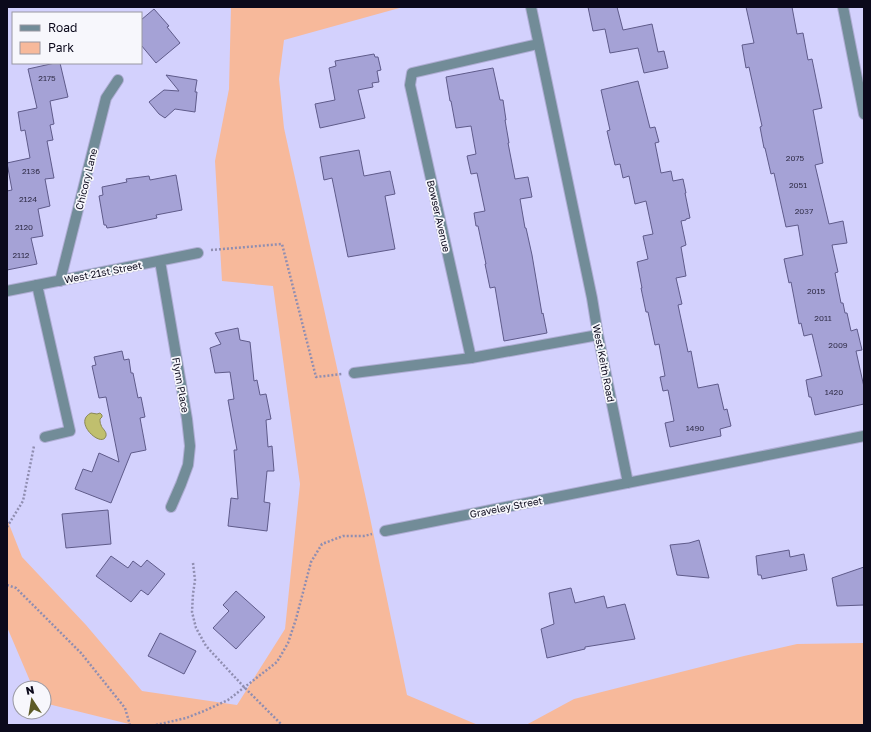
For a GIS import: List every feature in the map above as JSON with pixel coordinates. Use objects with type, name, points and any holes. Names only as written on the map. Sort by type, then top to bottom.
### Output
[{"type":"street","name":"West Keith Road","points":[[531,7],[590,290],[628,483]]},
{"type":"street","points":[[843,7],[864,114]]},
{"type":"street","name":"Bowser Avenue","points":[[471,358],[410,84],[412,73],[538,44]]},
{"type":"street","name":"Chicory Lane","points":[[60,281],[106,98],[118,80]]},
{"type":"street","name":"West 21st Street","points":[[7,291],[198,253]]},
{"type":"street","name":"Flynn Place","points":[[160,261],[187,419],[190,446],[188,465],[171,507]]},
{"type":"street","points":[[37,285],[70,431],[46,437]]},
{"type":"street","points":[[354,372],[471,358],[598,335]]},
{"type":"street","points":[[628,483],[864,436]]},
{"type":"street","name":"Graveley Street","points":[[385,531],[628,483]]},
{"type":"path","points":[[211,250],[282,244],[316,377],[354,372]]},
{"type":"path","points":[[7,527],[23,501],[35,441],[46,437]]},
{"type":"path","points":[[156,725],[186,718],[228,700],[277,662],[288,643],[311,562],[322,544],[343,536],[364,536],[385,531]]},
{"type":"path","points":[[193,563],[195,580],[192,594],[192,612],[196,628],[206,646],[282,725]]},
{"type":"path","points":[[7,586],[16,588],[81,653],[124,708],[130,725]]},
{"type":"green space","points":[[231,7],[403,7],[284,40],[279,79],[284,128],[368,508],[407,695],[478,725],[133,725],[52,705],[52,680],[30,680],[7,627],[7,519],[22,557],[86,625],[142,691],[237,705],[285,629],[300,484],[273,286],[222,281],[215,161],[229,89]]},
{"type":"green space","points":[[864,643],[864,725],[526,725],[574,699],[744,656],[797,644]]},
{"type":"shaded area","points":[[91,413],[100,413],[102,415],[100,423],[106,434],[103,439],[94,437],[86,428],[86,417]]},
{"type":"building","points":[[588,7],[617,7],[623,30],[652,24],[658,52],[664,51],[668,68],[644,73],[638,48],[610,53],[605,29],[593,31]]},
{"type":"building","points":[[746,7],[792,7],[797,34],[803,33],[808,60],[812,59],[822,108],[813,110],[823,163],[815,165],[829,224],[843,221],[847,243],[832,245],[838,272],[835,273],[841,303],[843,303],[845,313],[847,313],[851,331],[857,329],[862,350],[856,351],[864,387],[864,404],[815,415],[811,397],[809,397],[806,380],[822,376],[812,334],[804,336],[801,323],[799,324],[791,282],[789,283],[784,259],[803,255],[798,225],[786,227],[774,173],[771,174],[764,148],[760,127],[762,126],[749,67],[746,68],[742,45],[754,43]]},
{"type":"building","points":[[154,9],[169,26],[167,27],[180,43],[156,63],[142,46],[142,19]]},
{"type":"building","points":[[374,54],[375,57],[378,57],[381,70],[377,71],[379,82],[372,83],[373,87],[358,90],[365,118],[320,128],[315,104],[335,100],[329,68],[336,66],[335,61]]},
{"type":"building","points":[[50,64],[60,64],[68,97],[50,101],[54,124],[50,125],[53,140],[47,141],[54,178],[45,179],[50,206],[38,209],[43,236],[31,238],[37,264],[7,270],[7,191],[12,190],[7,163],[30,158],[25,130],[21,131],[18,112],[37,108],[28,69]]},
{"type":"building","points":[[493,68],[500,100],[503,100],[508,143],[515,179],[528,177],[532,197],[520,199],[547,333],[504,341],[495,287],[490,288],[474,213],[485,211],[477,173],[471,174],[467,156],[476,154],[471,126],[456,128],[446,77]]},
{"type":"building","points":[[166,75],[197,80],[195,92],[197,92],[195,112],[175,109],[165,118],[159,114],[149,102],[164,90],[179,91]]},
{"type":"building","points":[[638,81],[650,128],[655,127],[659,142],[655,143],[661,173],[671,171],[673,181],[683,179],[686,193],[690,218],[681,221],[686,245],[681,247],[686,276],[676,278],[682,304],[678,305],[688,352],[691,351],[698,388],[718,384],[724,410],[727,409],[731,426],[720,429],[721,436],[670,447],[665,423],[674,421],[668,390],[663,391],[660,377],[665,376],[659,344],[655,345],[648,312],[646,312],[637,262],[648,259],[643,236],[653,234],[646,201],[635,204],[629,176],[623,178],[620,164],[615,165],[607,131],[610,130],[601,90]]},
{"type":"building","points":[[359,150],[364,176],[390,171],[395,194],[385,196],[395,249],[348,257],[332,178],[324,180],[320,157]]},
{"type":"building","points":[[176,175],[182,210],[156,215],[157,218],[114,227],[107,228],[106,225],[104,225],[99,196],[103,195],[102,187],[127,182],[126,179],[149,176],[150,180]]},
{"type":"building","points":[[238,328],[240,340],[250,342],[254,381],[257,380],[260,395],[266,394],[271,419],[266,420],[268,447],[272,446],[274,471],[267,471],[264,502],[270,503],[267,531],[228,526],[231,498],[238,499],[234,450],[237,450],[228,400],[234,399],[230,372],[215,373],[210,348],[221,344],[215,333]]},
{"type":"building","points":[[122,351],[124,360],[129,359],[138,398],[141,397],[145,417],[140,418],[146,450],[131,453],[111,503],[75,489],[83,469],[92,472],[99,453],[119,462],[106,397],[99,398],[92,366],[96,365],[94,357]]},
{"type":"building","points":[[108,510],[111,544],[66,548],[62,514]]},
{"type":"building","points":[[699,540],[709,578],[677,575],[670,545],[689,543]]},
{"type":"building","points":[[789,550],[790,557],[804,554],[807,570],[762,579],[761,575],[758,575],[756,556]]},
{"type":"building","points":[[111,556],[128,568],[133,561],[141,567],[147,560],[165,574],[148,595],[141,590],[131,602],[96,576]]},
{"type":"building","points":[[864,567],[864,605],[837,606],[832,578]]},
{"type":"building","points":[[571,588],[575,603],[604,596],[607,608],[625,604],[635,639],[585,647],[585,649],[547,658],[541,629],[554,624],[549,593]]},
{"type":"building","points":[[236,591],[265,617],[236,649],[213,628],[229,611],[223,605]]},
{"type":"building","points":[[160,633],[196,651],[184,674],[148,656]]}]
